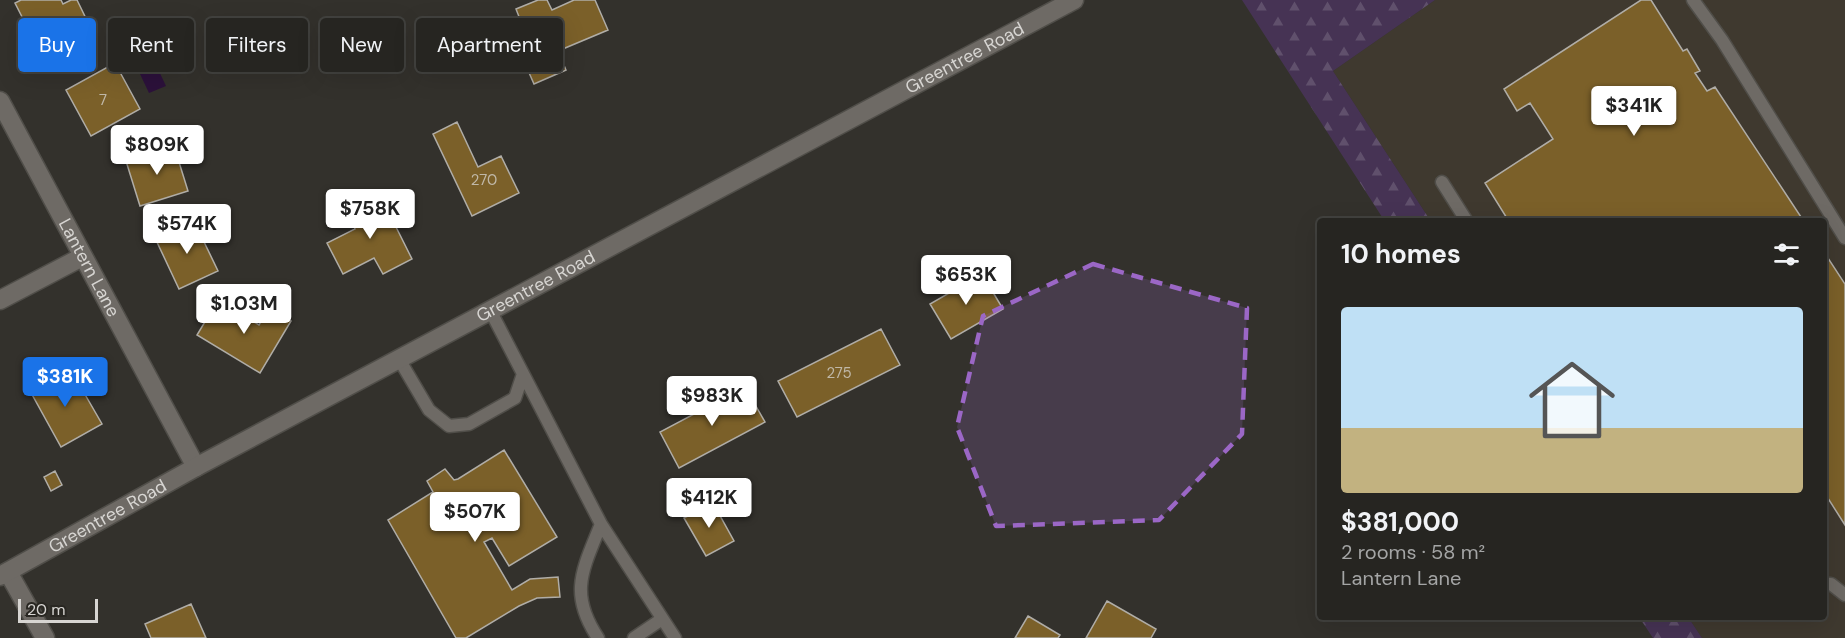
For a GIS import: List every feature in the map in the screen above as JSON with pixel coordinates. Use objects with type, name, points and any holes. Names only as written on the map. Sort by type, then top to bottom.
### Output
[{"type":"street","name":"Greentree Road","points":[[4,574],[196,467],[1074,0]]},
{"type":"street","name":"Lantern Lane","points":[[0,101],[196,467]]},
{"type":"street","points":[[0,300],[82,257]]},
{"type":"street","points":[[4,574],[45,638]]},
{"type":"lane","points":[[1693,0],[1722,40],[1845,238]]},
{"type":"lane","points":[[1442,182],[1465,218]]},
{"type":"lane","points":[[490,310],[601,524],[675,638]]},
{"type":"lane","points":[[399,359],[429,410],[449,426],[469,424],[515,399],[523,374]]},
{"type":"lane","points":[[598,638],[588,623],[581,602],[581,578],[601,524]]},
{"type":"lane","points":[[1827,584],[1831,584],[1845,595]]},
{"type":"lane","points":[[634,638],[662,619]]},
{"type":"highlighted area","points":[[1093,264],[1247,308],[1242,434],[1159,520],[996,526],[957,427],[983,316]]},
{"type":"shaded area","points":[[1435,0],[1845,0],[1845,638],[1702,638],[1690,620],[1827,620],[1827,218],[1429,218],[1333,71]]},
{"type":"shaded area","points":[[139,72],[159,72],[166,86],[149,93]]},
{"type":"green space","points":[[1242,0],[1435,0],[1333,71],[1429,218],[1383,218]]},
{"type":"green space","points":[[1641,620],[1690,620],[1702,638],[1653,638]]},
{"type":"building","points":[[21,0],[61,0],[63,4],[77,0],[86,18],[23,18],[15,3]]},
{"type":"building","points":[[538,0],[547,0],[552,10],[574,0],[595,0],[608,30],[563,49],[563,18],[520,18],[516,9]]},
{"type":"building","points":[[1641,0],[1651,0],[1683,51],[1687,49],[1700,71],[1695,73],[1707,91],[1715,87],[1802,218],[1507,218],[1485,183],[1553,139],[1530,103],[1517,111],[1504,89]]},
{"type":"building","points":[[108,67],[108,72],[120,72],[140,109],[91,136],[66,90]]},
{"type":"building","points":[[529,72],[561,72],[534,84]]},
{"type":"building","points":[[457,122],[478,167],[501,156],[519,193],[472,216],[433,134]]},
{"type":"building","points":[[174,146],[188,191],[140,206],[126,161]]},
{"type":"building","points":[[380,195],[412,259],[383,274],[374,258],[343,274],[327,243],[355,229],[347,212]]},
{"type":"building","points":[[194,221],[218,271],[179,289],[156,240]]},
{"type":"building","points":[[1827,257],[1845,284],[1845,525],[1827,497]]},
{"type":"building","points":[[982,274],[1003,309],[951,339],[930,304]]},
{"type":"building","points":[[218,300],[259,325],[269,308],[291,321],[260,373],[197,335]]},
{"type":"building","points":[[881,329],[900,365],[797,417],[778,381]]},
{"type":"building","points":[[65,369],[79,394],[83,391],[102,424],[61,447],[29,389]]},
{"type":"building","points":[[745,387],[765,422],[679,468],[660,432]]},
{"type":"building","points":[[504,450],[557,537],[509,566],[492,538],[484,542],[512,590],[530,579],[558,577],[560,597],[537,598],[519,606],[466,638],[456,638],[388,520],[433,492],[427,481],[445,469],[454,480],[458,479]]},
{"type":"building","points":[[55,471],[62,485],[51,491],[44,477]]},
{"type":"building","points":[[713,503],[734,541],[706,556],[684,518]]},
{"type":"building","points":[[1107,601],[1156,629],[1151,638],[1086,638]]},
{"type":"building","points":[[191,604],[206,638],[151,638],[145,624]]},
{"type":"building","points":[[1028,616],[1060,635],[1058,638],[1015,638]]}]
